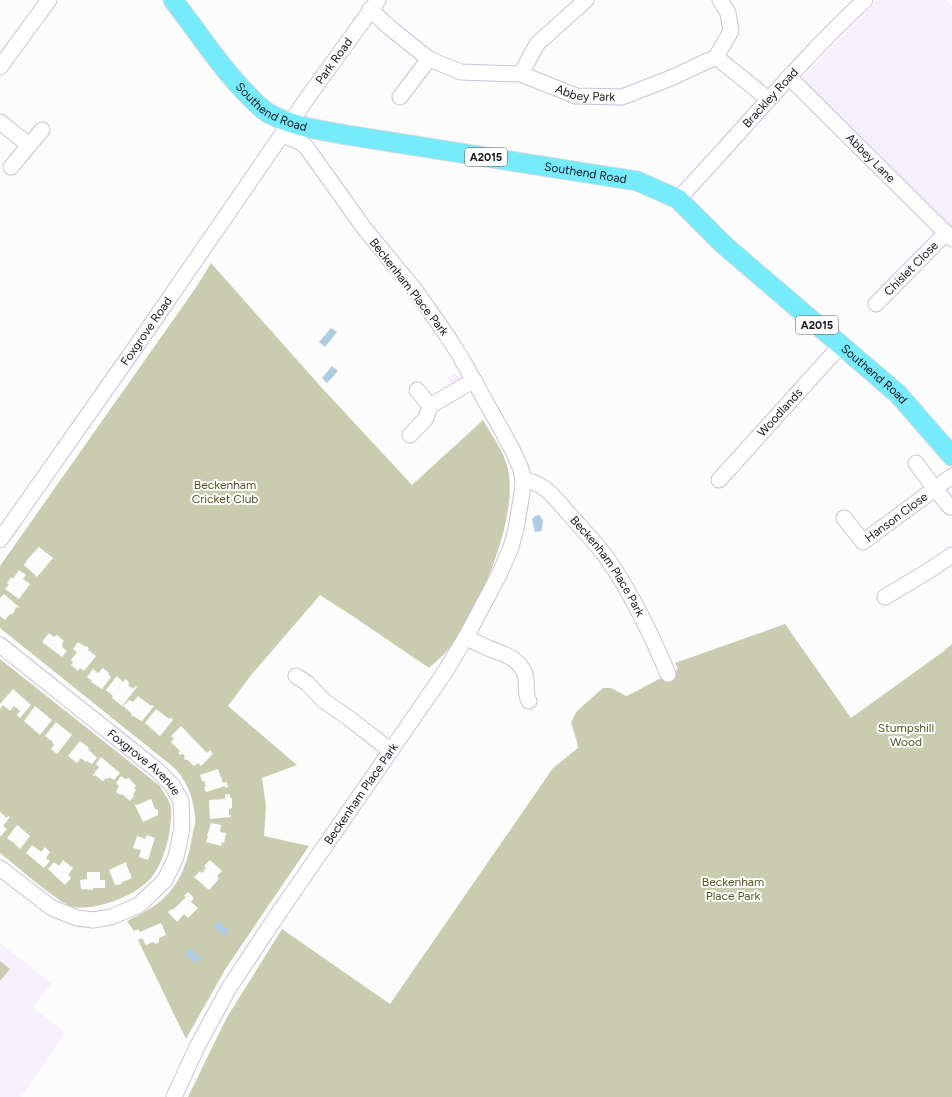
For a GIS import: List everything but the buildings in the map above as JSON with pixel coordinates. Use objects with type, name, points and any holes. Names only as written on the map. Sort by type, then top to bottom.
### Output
[{"type":"main road","name":"Southend Road","points":[[173,0],[211,52],[242,89],[287,129],[306,128],[637,181],[678,199],[724,244],[769,284],[898,394],[952,456]]},
{"type":"street","points":[[0,67],[49,0]]},
{"type":"street","points":[[521,74],[537,44],[586,0]]},
{"type":"street","points":[[720,0],[728,13],[731,31],[716,57],[768,99]]},
{"type":"street","name":"Brackley Road","points":[[678,199],[768,99],[865,0]]},
{"type":"street","name":"Park Road","points":[[287,129],[374,5]]},
{"type":"street","name":"Abbey Park","points":[[374,5],[389,27],[429,59],[461,72],[521,74],[576,96],[622,97],[671,78],[716,57]]},
{"type":"street","points":[[400,97],[429,59]]},
{"type":"street","name":"Abbey Lane","points":[[789,77],[949,236]]},
{"type":"street","points":[[0,122],[29,145]]},
{"type":"street","name":"Beckenham Place Park","points":[[174,1097],[198,1045],[229,988],[278,914],[443,675],[466,637],[511,548],[519,518],[522,493],[523,480],[521,469],[512,449],[474,380],[438,322],[364,228],[307,148],[287,129]]},
{"type":"street","name":"Foxgrove Road","points":[[0,540],[137,346],[287,129]]},
{"type":"street","points":[[11,167],[42,130]]},
{"type":"street","name":"Chislet Close","points":[[876,304],[949,236]]},
{"type":"street","name":"Woodlands","points":[[719,480],[841,345]]},
{"type":"street","points":[[410,435],[426,418],[430,406],[474,380]]},
{"type":"street","points":[[416,390],[430,406]]},
{"type":"street","name":"Hanson Close","points":[[916,464],[950,507]]},
{"type":"street","name":"Hanson Close","points":[[844,518],[863,542],[952,476]]},
{"type":"street","name":"Beckenham Place Park","points":[[523,480],[535,482],[547,490],[611,564],[634,602],[658,650],[668,674]]},
{"type":"street","points":[[885,597],[952,555]]},
{"type":"street","points":[[466,637],[515,660],[525,675],[526,696],[529,701]]},
{"type":"street","name":"Foxgrove Avenue","points":[[0,645],[157,770],[172,785],[181,801],[182,828],[176,858],[165,880],[139,905],[111,917],[93,920],[77,918],[52,908],[0,868]]},
{"type":"street","points":[[296,676],[307,683],[324,701],[346,716],[390,751]]},
{"type":"shaded area","points":[[878,0],[946,0],[952,5],[952,231],[803,83],[804,76]]},
{"type":"shaded area","points":[[456,374],[460,381],[452,386],[447,377]]},
{"type":"shaded area","points":[[0,943],[52,984],[33,1007],[65,1033],[21,1097],[0,1097]]},
{"type":"green space","name":"Beckenham Cricket Club","points":[[211,263],[322,388],[412,485],[483,420],[501,450],[506,462],[510,490],[502,538],[483,589],[459,634],[447,651],[429,668],[320,595],[252,674],[228,706],[297,765],[262,778],[266,806],[264,836],[309,846],[226,968],[186,1039],[138,940],[142,938],[146,945],[153,942],[156,944],[159,942],[159,938],[166,935],[161,923],[140,932],[138,929],[134,931],[127,921],[148,910],[162,900],[172,889],[181,875],[189,850],[195,821],[191,796],[185,782],[172,766],[0,628],[0,616],[5,620],[10,614],[13,614],[16,607],[19,607],[4,594],[0,598],[0,566],[197,286]],"holes":[[[39,547],[53,558],[37,577],[24,565]],[[19,570],[26,575],[23,579],[30,584],[19,599],[5,589],[9,584],[7,583],[11,577],[13,579]],[[49,633],[54,637],[57,635],[64,641],[62,647],[67,651],[62,657],[42,642]],[[78,642],[89,648],[88,650],[96,656],[84,671],[80,668],[78,671],[71,665],[73,662],[71,660],[77,652],[73,649]],[[103,668],[111,677],[102,689],[91,682],[92,681],[87,677],[93,669],[98,673]],[[117,676],[123,682],[126,679],[129,683],[128,685],[133,689],[135,686],[137,687],[122,706],[112,698],[113,696],[106,690]],[[138,696],[151,706],[154,706],[142,721],[131,715],[132,714],[123,706],[129,700],[133,702]],[[156,709],[169,719],[170,717],[173,720],[160,736],[145,723]],[[181,726],[207,753],[210,750],[213,754],[201,766],[198,763],[194,766],[188,760],[185,760],[185,756],[183,754],[180,755],[178,752],[180,751],[171,742],[174,738],[171,736]],[[218,769],[223,783],[227,782],[228,787],[225,788],[225,786],[206,792],[204,781],[202,781],[200,775]],[[225,794],[230,794],[230,798],[232,798],[232,808],[229,809],[229,815],[231,815],[231,817],[210,819],[209,800],[225,799]],[[211,823],[221,825],[220,832],[226,833],[224,843],[222,842],[221,846],[206,842]],[[210,860],[222,871],[217,876],[219,879],[209,890],[194,877],[200,871],[202,873],[206,868],[204,866]],[[188,892],[194,898],[191,902],[198,908],[188,918],[184,914],[177,922],[168,912],[171,909],[173,910],[186,897],[184,896]]]},
{"type":"green space","name":"Beckenham Place Park","points":[[785,624],[851,718],[952,644],[952,1097],[188,1097],[226,1019],[282,929],[390,1004],[553,768],[578,748],[571,722],[577,711],[603,688],[611,688],[626,696],[629,695],[678,669],[675,663]]},
{"type":"green space","points":[[0,659],[160,786],[171,808],[171,820],[167,845],[154,874],[139,889],[129,895],[105,904],[83,908],[73,907],[67,905],[48,892],[0,853],[0,836],[7,829],[3,826],[10,817],[8,816],[7,818],[0,812],[0,709],[3,705],[10,711],[14,706],[20,711],[17,715],[20,718],[31,705],[13,689],[0,704]],"holes":[[[35,706],[52,720],[40,735],[24,721]],[[56,722],[72,735],[57,754],[51,749],[54,745],[52,741],[45,736]],[[80,741],[89,748],[88,749],[97,758],[92,764],[81,758],[77,763],[68,756]],[[101,757],[120,773],[114,780],[109,777],[103,781],[93,775],[99,767],[96,764]],[[121,776],[125,779],[129,778],[136,786],[134,788],[136,790],[133,794],[134,796],[130,801],[122,794],[120,795],[116,792],[119,786],[116,783]],[[151,799],[155,809],[158,810],[158,815],[143,822],[135,805]],[[17,825],[30,836],[20,849],[7,838]],[[147,835],[155,838],[148,860],[139,857],[141,850],[133,848],[137,836],[145,839]],[[32,845],[41,852],[45,847],[50,852],[46,858],[50,861],[44,868],[26,853]],[[63,860],[73,868],[68,875],[71,878],[65,885],[48,869],[54,862],[59,866]],[[126,862],[132,878],[115,885],[109,870]],[[87,872],[100,872],[100,880],[105,880],[105,888],[93,888],[93,890],[81,889],[80,880],[87,879]]]},
{"type":"green space","points":[[0,961],[10,969],[0,981]]},
{"type":"water","points":[[331,328],[337,332],[325,347],[319,342]]},
{"type":"water","points":[[332,366],[338,371],[327,383],[322,378]]},
{"type":"water","points":[[539,515],[543,520],[542,531],[535,532],[532,519]]},
{"type":"water","points":[[218,921],[229,930],[225,936],[213,927]]},
{"type":"water","points":[[190,948],[201,958],[196,964],[184,954]]},
{"type":"park label","name":"Stumpshill Wood","points":[[906,735]]}]
